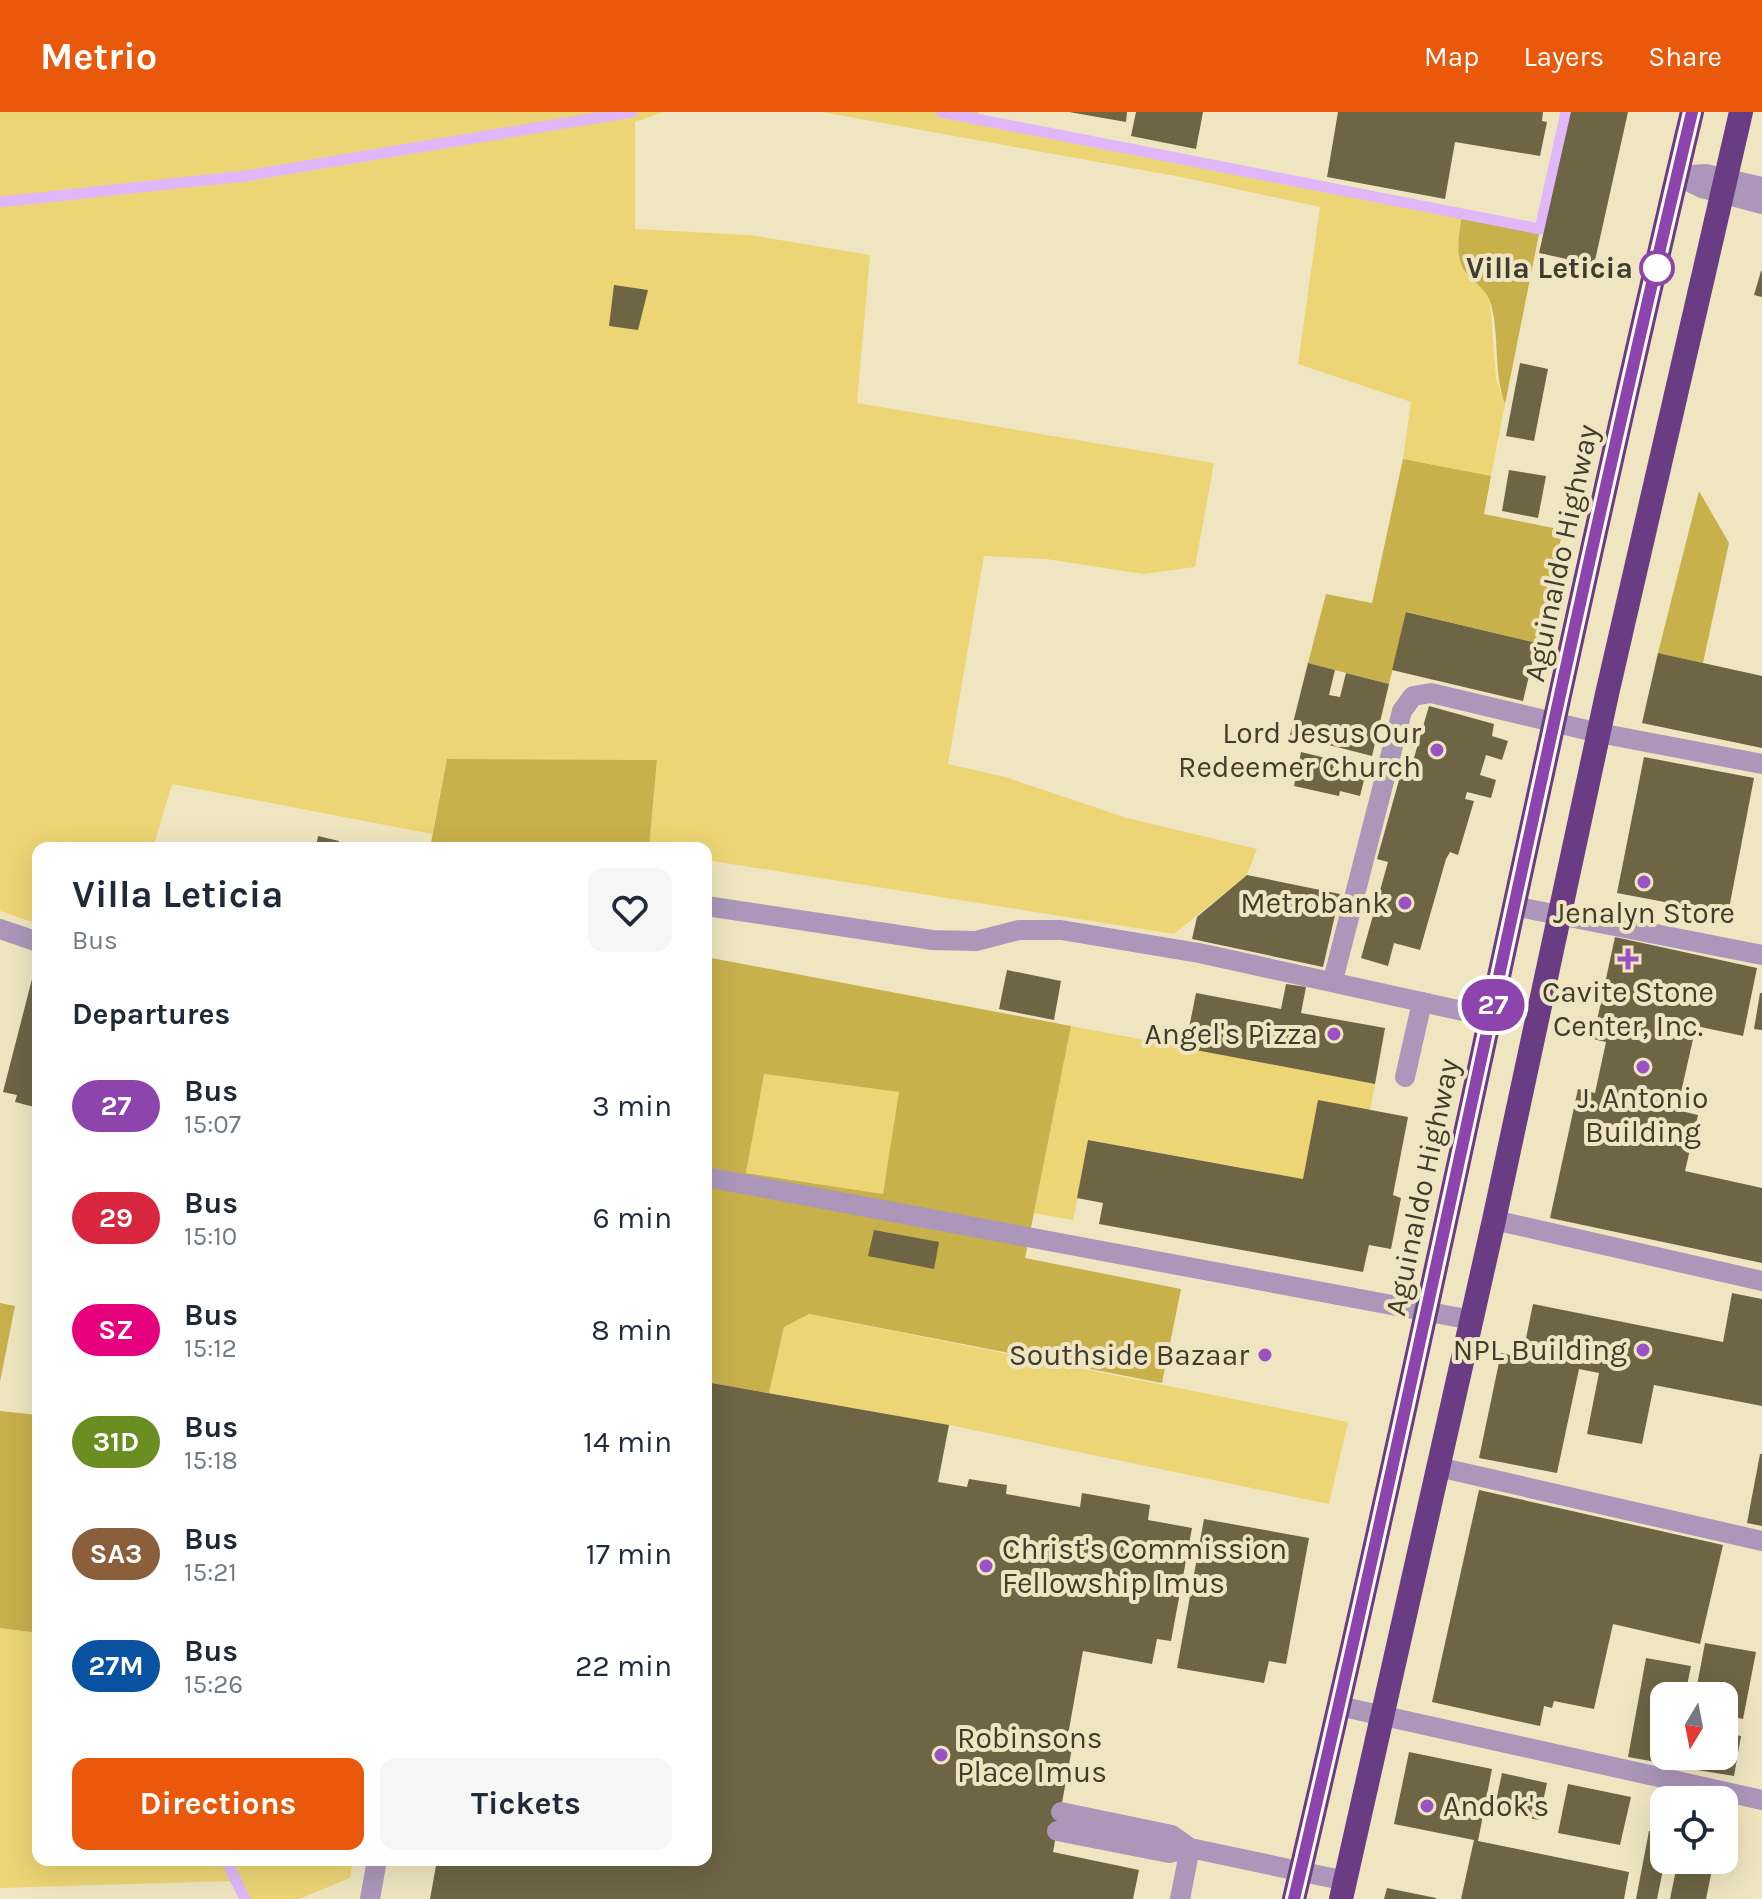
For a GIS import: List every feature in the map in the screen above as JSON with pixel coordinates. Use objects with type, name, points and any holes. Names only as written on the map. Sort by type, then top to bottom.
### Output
[{"type":"highway","name":"Aguinaldo Highway","points":[[1294,1899],[1429,1310],[1513,906],[1692,112]]},
{"type":"highway","points":[[1344,1890],[1739,112]]},
{"type":"street","points":[[1678,176],[1706,174],[1762,204]]},
{"type":"street","points":[[1724,186],[1762,187]]},
{"type":"street","points":[[1333,980],[1406,703],[1413,696],[1431,693],[1555,724],[1762,764]]},
{"type":"street","points":[[1513,906],[1762,955]]},
{"type":"street","points":[[712,907],[932,940],[976,941],[1019,930],[1061,930],[1333,980],[1490,1017]]},
{"type":"street","points":[[0,929],[32,940]]},
{"type":"street","points":[[1405,1077],[1422,1002]]},
{"type":"street","points":[[712,1178],[1472,1320]]},
{"type":"street","points":[[1494,1220],[1762,1281]]},
{"type":"street","points":[[1438,1467],[1762,1541]]},
{"type":"street","points":[[1339,1706],[1762,1800]]},
{"type":"street","points":[[1059,1822],[1172,1835],[1190,1848],[1301,1872],[1344,1890]]},
{"type":"street","points":[[1180,1899],[1190,1848]]},
{"type":"street","points":[[370,1899],[376,1866]]},
{"type":"shaded area","points":[[0,112],[663,112],[635,122],[635,229],[750,235],[870,255],[857,403],[1214,463],[1195,567],[1143,574],[1046,559],[984,556],[948,764],[1005,777],[1127,818],[1257,849],[1247,875],[1174,934],[712,861],[712,842],[650,842],[657,760],[447,759],[432,834],[172,784],[155,842],[32,842],[32,922],[0,911]]},
{"type":"shaded area","points":[[822,112],[979,112],[978,119],[1462,214],[1458,244],[1464,269],[1478,281],[1490,302],[1496,378],[1505,404],[1491,476],[1403,459],[1411,402],[1298,364],[1320,207],[1181,177]]},
{"type":"shaded area","points":[[1462,214],[1540,229],[1505,404],[1499,379],[1491,304],[1483,289],[1464,270],[1459,257]]},
{"type":"shaded area","points":[[1403,459],[1491,476],[1484,514],[1563,530],[1537,643],[1407,612],[1389,684],[1308,663],[1326,594],[1372,603]]},
{"type":"shaded area","points":[[1699,491],[1729,543],[1703,663],[1658,653]]},
{"type":"shaded area","points":[[447,759],[657,760],[650,842],[431,842]]},
{"type":"shaded area","points":[[712,958],[1071,1026],[1025,1258],[1181,1289],[1162,1383],[809,1314],[784,1327],[769,1393],[712,1383]],"holes":[[[764,1074],[899,1092],[883,1194],[746,1173]]]},
{"type":"shaded area","points":[[1071,1026],[1375,1084],[1370,1110],[1303,1179],[1089,1140],[1073,1220],[1034,1213]]},
{"type":"shaded area","points":[[763,1074],[900,1092],[883,1194],[746,1173]]},
{"type":"shaded area","points":[[0,1303],[15,1306],[0,1382]]},
{"type":"shaded area","points":[[809,1314],[1348,1422],[1329,1504],[949,1425],[769,1393],[784,1327]]},
{"type":"shaded area","points":[[0,1411],[32,1414],[32,1632],[0,1628]]},
{"type":"shaded area","points":[[0,1628],[32,1632],[32,1866],[352,1866],[350,1878],[299,1899],[239,1899],[232,1881],[0,1888]]},
{"type":"building","points":[[1069,112],[1127,112],[1126,122]]},
{"type":"building","points":[[1136,112],[1203,112],[1196,149],[1131,136]]},
{"type":"building","points":[[1338,112],[1543,112],[1542,121],[1547,122],[1540,156],[1455,142],[1445,199],[1327,177]]},
{"type":"building","points":[[1571,112],[1628,112],[1594,265],[1539,253]]},
{"type":"building","points":[[1762,271],[1762,297],[1754,295]]},
{"type":"building","points":[[614,285],[648,290],[638,330],[609,326]]},
{"type":"building","points":[[1520,363],[1548,369],[1534,441],[1506,436]]},
{"type":"building","points":[[1509,470],[1546,476],[1538,518],[1502,511]]},
{"type":"building","points":[[1406,612],[1537,643],[1523,701],[1392,670]]},
{"type":"building","points":[[1658,653],[1762,676],[1762,748],[1642,723]]},
{"type":"building","points":[[1308,663],[1335,670],[1329,695],[1340,697],[1346,673],[1389,684],[1372,756],[1290,735]]},
{"type":"building","points":[[1429,706],[1494,724],[1492,736],[1508,741],[1502,760],[1486,755],[1480,775],[1496,780],[1491,798],[1467,792],[1465,799],[1474,801],[1458,855],[1450,852],[1446,859],[1420,950],[1394,943],[1388,966],[1361,958],[1388,862],[1377,859],[1401,773],[1409,775]]},
{"type":"building","points":[[1301,752],[1367,768],[1360,796],[1340,791],[1339,796],[1294,786]]},
{"type":"building","points":[[1644,757],[1754,778],[1728,914],[1617,893]]},
{"type":"building","points":[[318,836],[339,841],[339,842],[317,842]]},
{"type":"building","points":[[1247,875],[1340,894],[1323,967],[1192,939],[1197,917]]},
{"type":"building","points":[[1615,937],[1757,968],[1743,1036],[1696,1026],[1677,1110],[1698,1115],[1685,1171],[1762,1188],[1762,1263],[1550,1218],[1578,1089],[1595,1093],[1606,1042],[1593,1039]]},
{"type":"building","points":[[1007,970],[1061,981],[1054,1020],[999,1009]]},
{"type":"building","points":[[32,979],[32,1106],[15,1102],[17,1095],[3,1092]]},
{"type":"building","points":[[1286,984],[1306,987],[1301,1013],[1385,1028],[1375,1084],[1185,1048],[1196,993],[1281,1009]]},
{"type":"building","points":[[1762,993],[1762,1030],[1754,1029]]},
{"type":"building","points":[[1318,1100],[1408,1117],[1393,1195],[1401,1198],[1391,1249],[1369,1245],[1363,1272],[1099,1224],[1103,1203],[1077,1198],[1088,1140],[1303,1179]]},
{"type":"building","points":[[874,1230],[939,1242],[934,1269],[868,1256]]},
{"type":"building","points":[[1732,1293],[1762,1299],[1762,1406],[1654,1385],[1642,1444],[1587,1434],[1599,1373],[1579,1369],[1557,1473],[1479,1458],[1501,1353],[1522,1358],[1533,1304],[1723,1342]]},
{"type":"building","points":[[712,1383],[949,1425],[938,1482],[967,1487],[969,1479],[1007,1485],[1006,1494],[1080,1507],[1082,1493],[1150,1505],[1148,1520],[1192,1528],[1171,1641],[1157,1639],[1152,1664],[1083,1651],[1068,1735],[1074,1737],[1053,1852],[1139,1870],[1133,1899],[430,1899],[436,1866],[712,1866]]},
{"type":"building","points":[[1762,1454],[1762,1526],[1747,1523]]},
{"type":"building","points":[[1479,1490],[1723,1545],[1700,1644],[1613,1624],[1594,1709],[1554,1701],[1552,1708],[1544,1706],[1540,1726],[1432,1702]]},
{"type":"building","points":[[1204,1519],[1309,1538],[1286,1664],[1269,1661],[1264,1683],[1177,1668]]},
{"type":"building","points":[[1705,1643],[1756,1652],[1743,1719],[1738,1718],[1738,1682],[1698,1682]]},
{"type":"building","points":[[1646,1658],[1691,1666],[1688,1682],[1650,1682],[1650,1761],[1628,1757]]},
{"type":"building","points":[[1409,1752],[1492,1769],[1478,1841],[1629,1872],[1624,1899],[1461,1899],[1474,1840],[1394,1824]]},
{"type":"building","points":[[1697,1770],[1735,1770],[1734,1776]]},
{"type":"building","points":[[1502,1773],[1547,1783],[1539,1820],[1494,1811]]},
{"type":"building","points":[[1568,1784],[1631,1797],[1620,1845],[1558,1833]]},
{"type":"building","points":[[1649,1831],[1650,1874],[1662,1874],[1657,1899],[1636,1899]]},
{"type":"building","points":[[1675,1874],[1711,1874],[1706,1899],[1670,1899]]},
{"type":"building","points":[[1387,1888],[1436,1898],[1436,1899],[1384,1899]]},
{"type":"waterway","points":[[0,202],[245,176],[632,112]]},
{"type":"waterway","points":[[941,112],[1540,229],[1566,112]]},
{"type":"waterway","points":[[229,1866],[245,1899]]},
{"type":"bus line","name":"27","points":[[1294,1899],[1429,1310],[1513,906],[1692,112]]},
{"type":"place","name":"Villa Leticia","points":[[1657,268]]},
{"type":"place","name":"Lord Jesus Our Redeemer Church","points":[[1437,750]]},
{"type":"place","name":"Jenalyn Store","points":[[1644,882]]},
{"type":"place","name":"Metrobank","points":[[1405,903]]},
{"type":"place","name":"Cavite Stone Center, Inc.","points":[[1628,959]]},
{"type":"place","name":"Angel's Pizza","points":[[1334,1034]]},
{"type":"place","name":"J. Antonio Building","points":[[1643,1067]]},
{"type":"place","name":"NPL Building","points":[[1643,1350]]},
{"type":"place","name":"Southside Bazaar","points":[[1265,1355]]},
{"type":"place","name":"Christ's Commission Fellowship Imus","points":[[986,1566]]},
{"type":"place","name":"Robinsons Place Imus","points":[[941,1755]]},
{"type":"place","name":"Andok's","points":[[1427,1806]]}]
